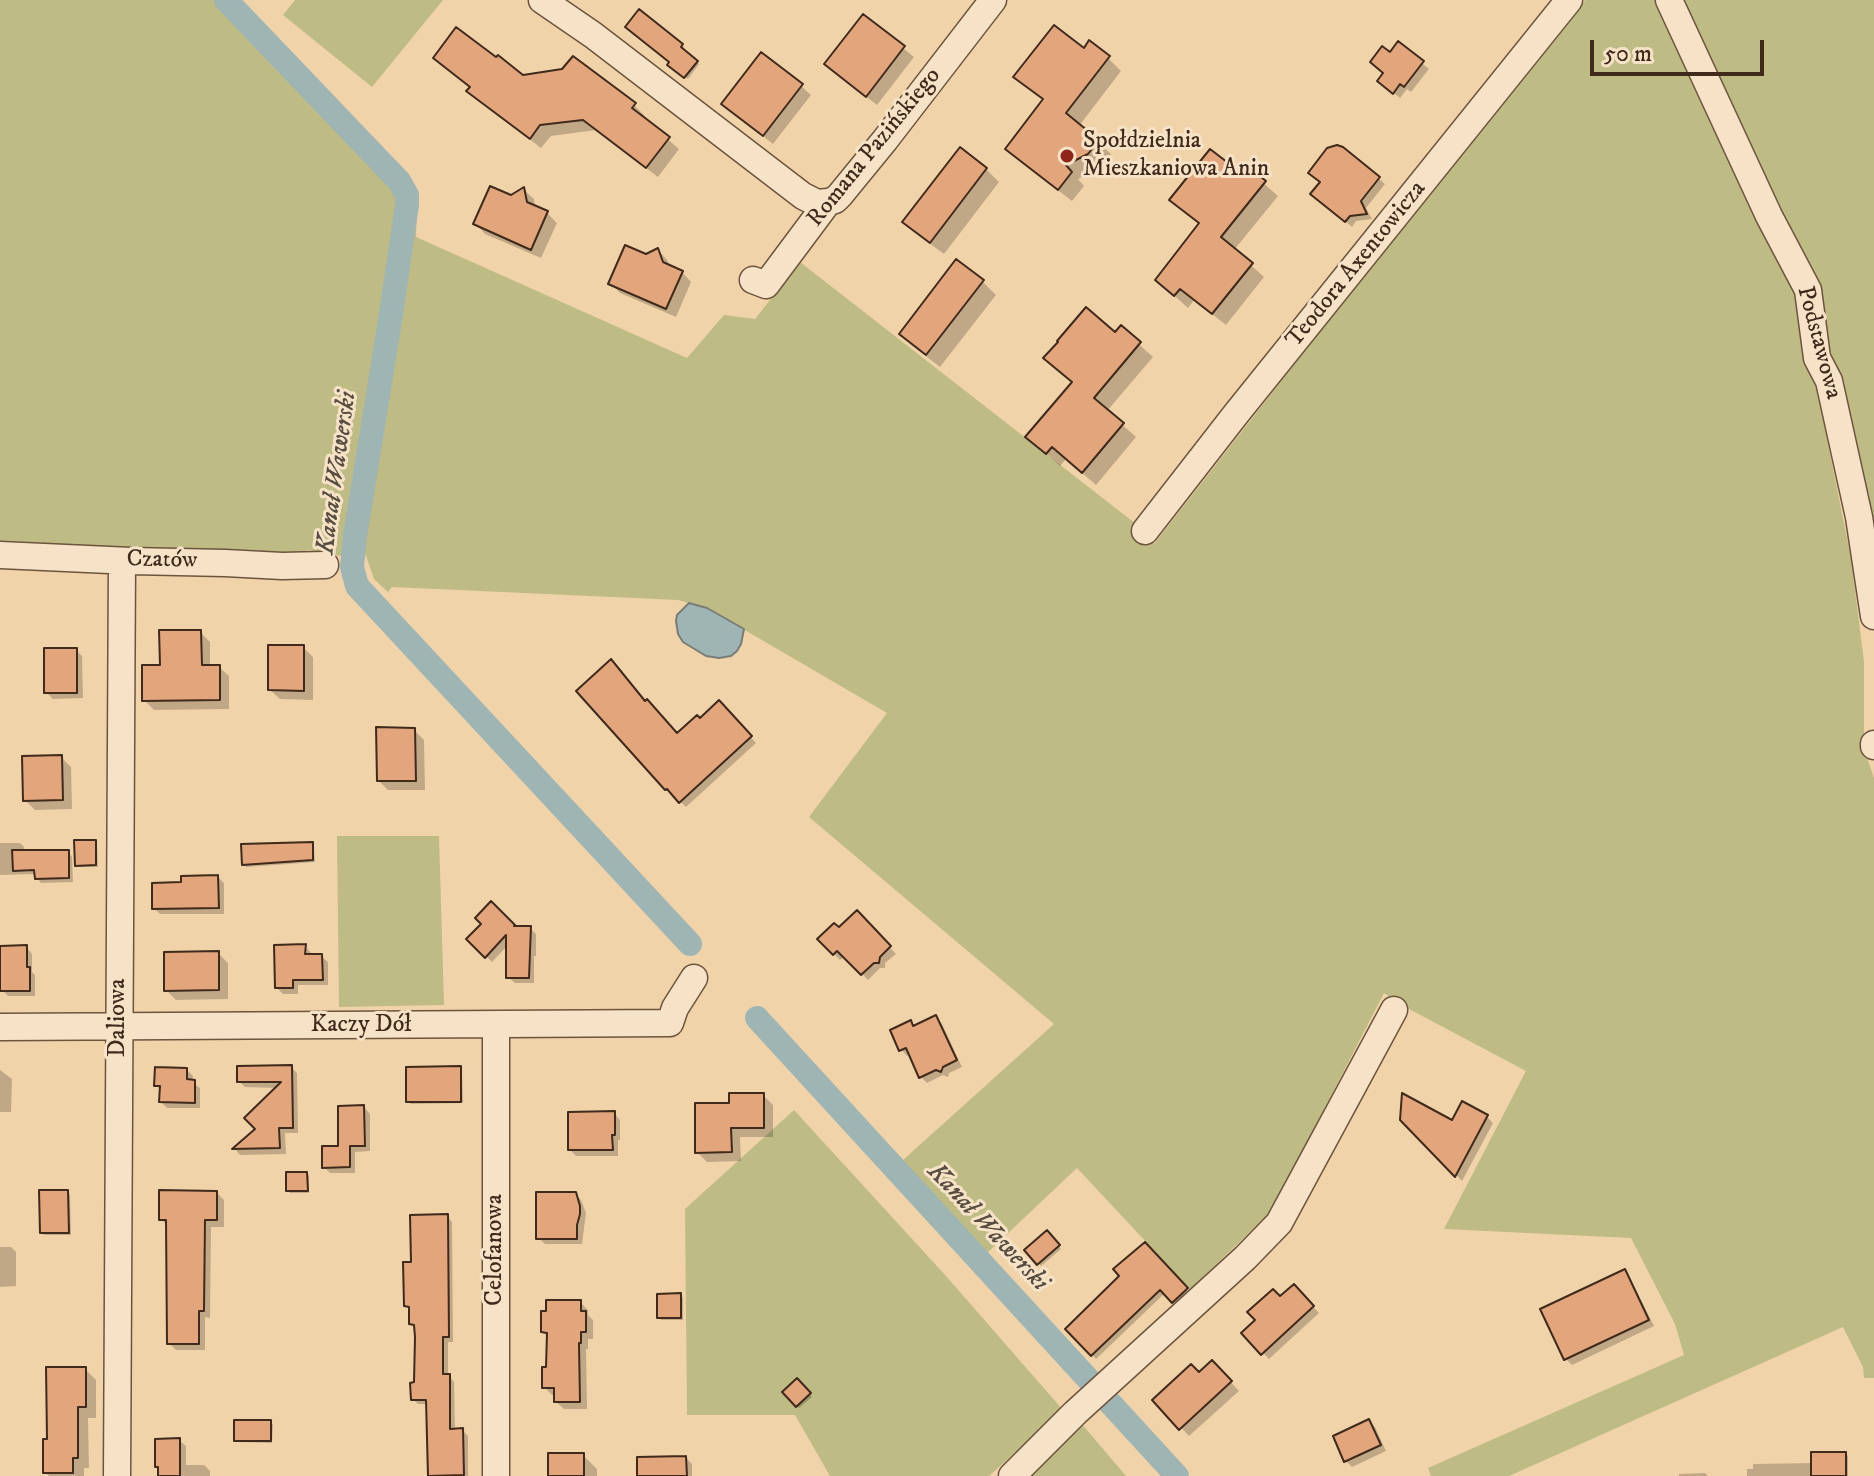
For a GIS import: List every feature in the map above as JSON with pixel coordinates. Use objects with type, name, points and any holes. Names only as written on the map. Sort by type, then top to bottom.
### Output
[{"type":"street","points":[[542,0],[593,35],[803,196],[817,203],[828,202]]},
{"type":"street","name":"Romana Pazińskiego","points":[[753,280],[766,285],[828,202],[840,195],[885,140],[993,0]]},
{"type":"street","name":"Teodora Axentowicza","points":[[1145,531],[1569,0]]},
{"type":"street","name":"Podstawowa","points":[[1669,0],[1769,216],[1808,290],[1817,358],[1829,381],[1859,517],[1874,616]]},
{"type":"street","name":"Czatów","points":[[0,555],[325,565]]},
{"type":"street","name":"Daliowa","points":[[117,1476],[122,561]]},
{"type":"street","name":"Kaczy Dół","points":[[0,1027],[670,1023],[675,1008],[694,978]]},
{"type":"street","points":[[1012,1476],[1082,1406],[1245,1258],[1279,1223],[1394,1010]]},
{"type":"street","name":"Celofanowa","points":[[496,1025],[496,1476]]},
{"type":"shaded area","points":[[0,0],[216,0],[360,148],[370,135],[409,177],[417,208],[416,237],[687,358],[724,315],[755,319],[800,262],[1136,524],[1154,544],[1385,248],[1585,0],[1657,0],[1792,286],[1851,558],[1864,662],[1864,749],[1874,778],[1874,1378],[1864,1378],[1863,1367],[1843,1327],[1509,1476],[1431,1476],[1428,1468],[1684,1355],[1675,1324],[1631,1238],[1444,1229],[1526,1071],[1384,993],[1271,1212],[1190,1289],[1077,1168],[986,1254],[903,1160],[1054,1024],[809,817],[887,713],[707,608],[678,600],[392,587],[388,592],[374,579],[365,553],[347,557],[308,550],[285,558],[0,542]]},
{"type":"shaded area","points":[[295,0],[443,0],[372,87],[283,15]]},
{"type":"shaded area","points":[[1679,0],[1874,0],[1874,536],[1814,283],[1798,242],[1723,100]]},
{"type":"shaded area","points":[[337,836],[439,836],[444,1005],[339,1007]]},
{"type":"shaded area","points":[[794,1110],[1063,1410],[989,1476],[830,1476],[795,1415],[687,1415],[685,1209]]},
{"type":"shaded area","points":[[1081,1423],[1126,1476],[1026,1476]]},
{"type":"water","points":[[689,603],[707,608],[744,629],[737,651],[731,656],[719,658],[706,656],[683,642],[676,621],[677,615]]},
{"type":"building","points":[[639,9],[683,44],[681,47],[698,61],[684,78],[625,27]]},
{"type":"building","points":[[863,14],[905,46],[866,97],[824,64]]},
{"type":"building","points":[[1054,25],[1084,48],[1089,40],[1110,56],[1066,113],[1099,140],[1088,154],[1066,165],[1072,172],[1058,190],[1005,149],[1043,99],[1013,77]]},
{"type":"building","points":[[456,27],[523,75],[562,69],[573,56],[636,103],[632,108],[670,137],[646,168],[583,120],[540,125],[530,139],[466,91],[470,87],[433,58]]},
{"type":"building","points":[[1398,41],[1424,61],[1404,87],[1400,84],[1393,94],[1377,81],[1383,73],[1370,62],[1382,46],[1390,52]]},
{"type":"building","points":[[761,52],[803,84],[763,136],[721,104]]},
{"type":"building","points":[[1337,145],[1380,177],[1361,201],[1367,214],[1350,216],[1345,222],[1310,194],[1320,182],[1308,173],[1327,148]]},
{"type":"building","points":[[960,147],[987,168],[930,243],[902,222]]},
{"type":"building","points":[[1210,149],[1240,172],[1246,165],[1266,181],[1221,237],[1253,263],[1212,314],[1180,289],[1174,296],[1155,280],[1199,223],[1169,200]]},
{"type":"building","points":[[490,186],[511,195],[524,187],[527,202],[548,211],[531,250],[473,224]]},
{"type":"building","points":[[625,245],[646,254],[658,248],[663,262],[683,271],[666,309],[608,284]]},
{"type":"building","points":[[956,259],[984,280],[926,355],[899,334]]},
{"type":"building","points":[[1086,307],[1115,332],[1121,325],[1141,342],[1094,398],[1124,423],[1082,473],[1052,447],[1046,454],[1025,437],[1072,382],[1043,358]]},
{"type":"building","points":[[159,630],[201,630],[202,665],[220,665],[220,700],[142,701],[142,665],[160,665]]},
{"type":"building","points":[[268,645],[304,645],[304,691],[268,690]]},
{"type":"building","points":[[44,648],[77,648],[77,693],[44,693]]},
{"type":"building","points":[[611,659],[645,701],[647,699],[677,733],[697,715],[700,718],[719,700],[752,736],[679,803],[576,691]]},
{"type":"building","points":[[376,727],[415,728],[416,781],[377,781]]},
{"type":"building","points":[[62,755],[63,800],[23,801],[22,756]]},
{"type":"building","points":[[74,840],[96,840],[96,865],[75,866]]},
{"type":"building","points":[[313,842],[313,860],[242,865],[241,844]]},
{"type":"building","points":[[12,850],[69,850],[69,878],[35,879],[34,870],[13,871]]},
{"type":"building","points":[[218,875],[219,908],[152,909],[152,883],[181,882],[181,876]]},
{"type":"building","points":[[491,901],[514,926],[531,926],[529,978],[506,978],[506,935],[485,958],[466,939],[481,924],[475,918]]},
{"type":"building","points":[[857,910],[891,946],[880,957],[879,963],[874,963],[861,975],[837,951],[833,955],[817,939],[834,923],[839,927]]},
{"type":"building","points":[[306,944],[305,954],[322,954],[323,980],[293,980],[293,988],[275,988],[274,945]]},
{"type":"building","points":[[27,945],[30,991],[0,991],[0,946]]},
{"type":"building","points":[[219,951],[219,990],[164,991],[164,952]]},
{"type":"building","points":[[936,1015],[957,1060],[943,1067],[941,1072],[936,1070],[919,1078],[906,1048],[899,1051],[890,1030],[911,1020],[913,1026]]},
{"type":"building","points":[[292,1065],[293,1128],[279,1128],[280,1148],[232,1149],[255,1129],[244,1118],[281,1082],[237,1082],[237,1066]]},
{"type":"building","points":[[461,1066],[461,1102],[406,1102],[406,1067]]},
{"type":"building","points":[[155,1067],[187,1068],[187,1079],[195,1080],[195,1103],[159,1102],[160,1086],[154,1086]]},
{"type":"building","points":[[729,1093],[764,1093],[764,1128],[731,1128],[732,1152],[695,1153],[695,1103],[729,1103]]},
{"type":"building","points":[[1402,1093],[1452,1120],[1462,1101],[1488,1115],[1455,1177],[1400,1120]]},
{"type":"building","points":[[364,1105],[365,1146],[350,1146],[350,1167],[322,1168],[322,1146],[338,1146],[338,1106]]},
{"type":"building","points":[[615,1111],[613,1150],[568,1150],[568,1112]]},
{"type":"building","points":[[286,1172],[307,1172],[308,1191],[286,1191]]},
{"type":"building","points":[[39,1190],[68,1190],[69,1233],[40,1233]]},
{"type":"building","points":[[159,1190],[217,1191],[217,1220],[205,1220],[204,1311],[199,1311],[199,1344],[167,1344],[166,1220],[159,1220]]},
{"type":"building","points":[[536,1192],[576,1192],[580,1206],[577,1239],[536,1239]]},
{"type":"building","points":[[448,1214],[449,1337],[443,1337],[443,1374],[450,1374],[450,1429],[463,1428],[464,1475],[428,1476],[426,1400],[411,1400],[415,1337],[414,1325],[409,1324],[409,1307],[404,1306],[403,1262],[411,1262],[410,1215]]},
{"type":"building","points":[[1047,1230],[1060,1245],[1037,1265],[1024,1250]]},
{"type":"building","points":[[1145,1242],[1188,1288],[1172,1303],[1160,1290],[1091,1356],[1065,1329],[1119,1276],[1113,1269]]},
{"type":"building","points":[[1625,1269],[1649,1320],[1564,1360],[1540,1309]]},
{"type":"building","points":[[1294,1284],[1314,1306],[1261,1355],[1241,1333],[1255,1320],[1247,1312],[1273,1289],[1280,1296]]},
{"type":"building","points":[[681,1293],[681,1318],[657,1318],[657,1294]]},
{"type":"building","points":[[546,1300],[581,1300],[581,1311],[586,1311],[586,1332],[581,1332],[579,1343],[580,1402],[554,1402],[554,1388],[542,1388],[547,1333],[541,1332],[541,1311],[546,1311]]},
{"type":"building","points":[[1212,1360],[1232,1381],[1179,1430],[1152,1400],[1191,1364],[1199,1372]]},
{"type":"building","points":[[46,1367],[86,1367],[86,1407],[78,1407],[78,1458],[73,1458],[73,1473],[43,1473],[43,1439],[47,1439]]},
{"type":"building","points":[[797,1378],[811,1393],[796,1407],[782,1392]]},
{"type":"building","points":[[1369,1419],[1381,1445],[1344,1462],[1333,1436]]},
{"type":"building","points":[[234,1420],[271,1420],[271,1441],[234,1441]]},
{"type":"building","points":[[180,1438],[180,1476],[158,1476],[155,1439]]},
{"type":"building","points":[[1811,1452],[1846,1452],[1846,1476],[1811,1476]]},
{"type":"building","points":[[548,1453],[584,1453],[584,1476],[548,1476]]},
{"type":"building","points":[[686,1456],[687,1476],[637,1476],[637,1457]]},
{"type":"waterway","name":"Kanał Wawerski","points":[[226,0],[399,181],[407,195],[355,536],[352,567],[357,586],[690,944]]},
{"type":"waterway","name":"Kanał Wawerski","points":[[757,1018],[1177,1476]]},
{"type":"place","name":"Społdzielnia Mieszkaniowa Anin","points":[[1067,156]]}]
